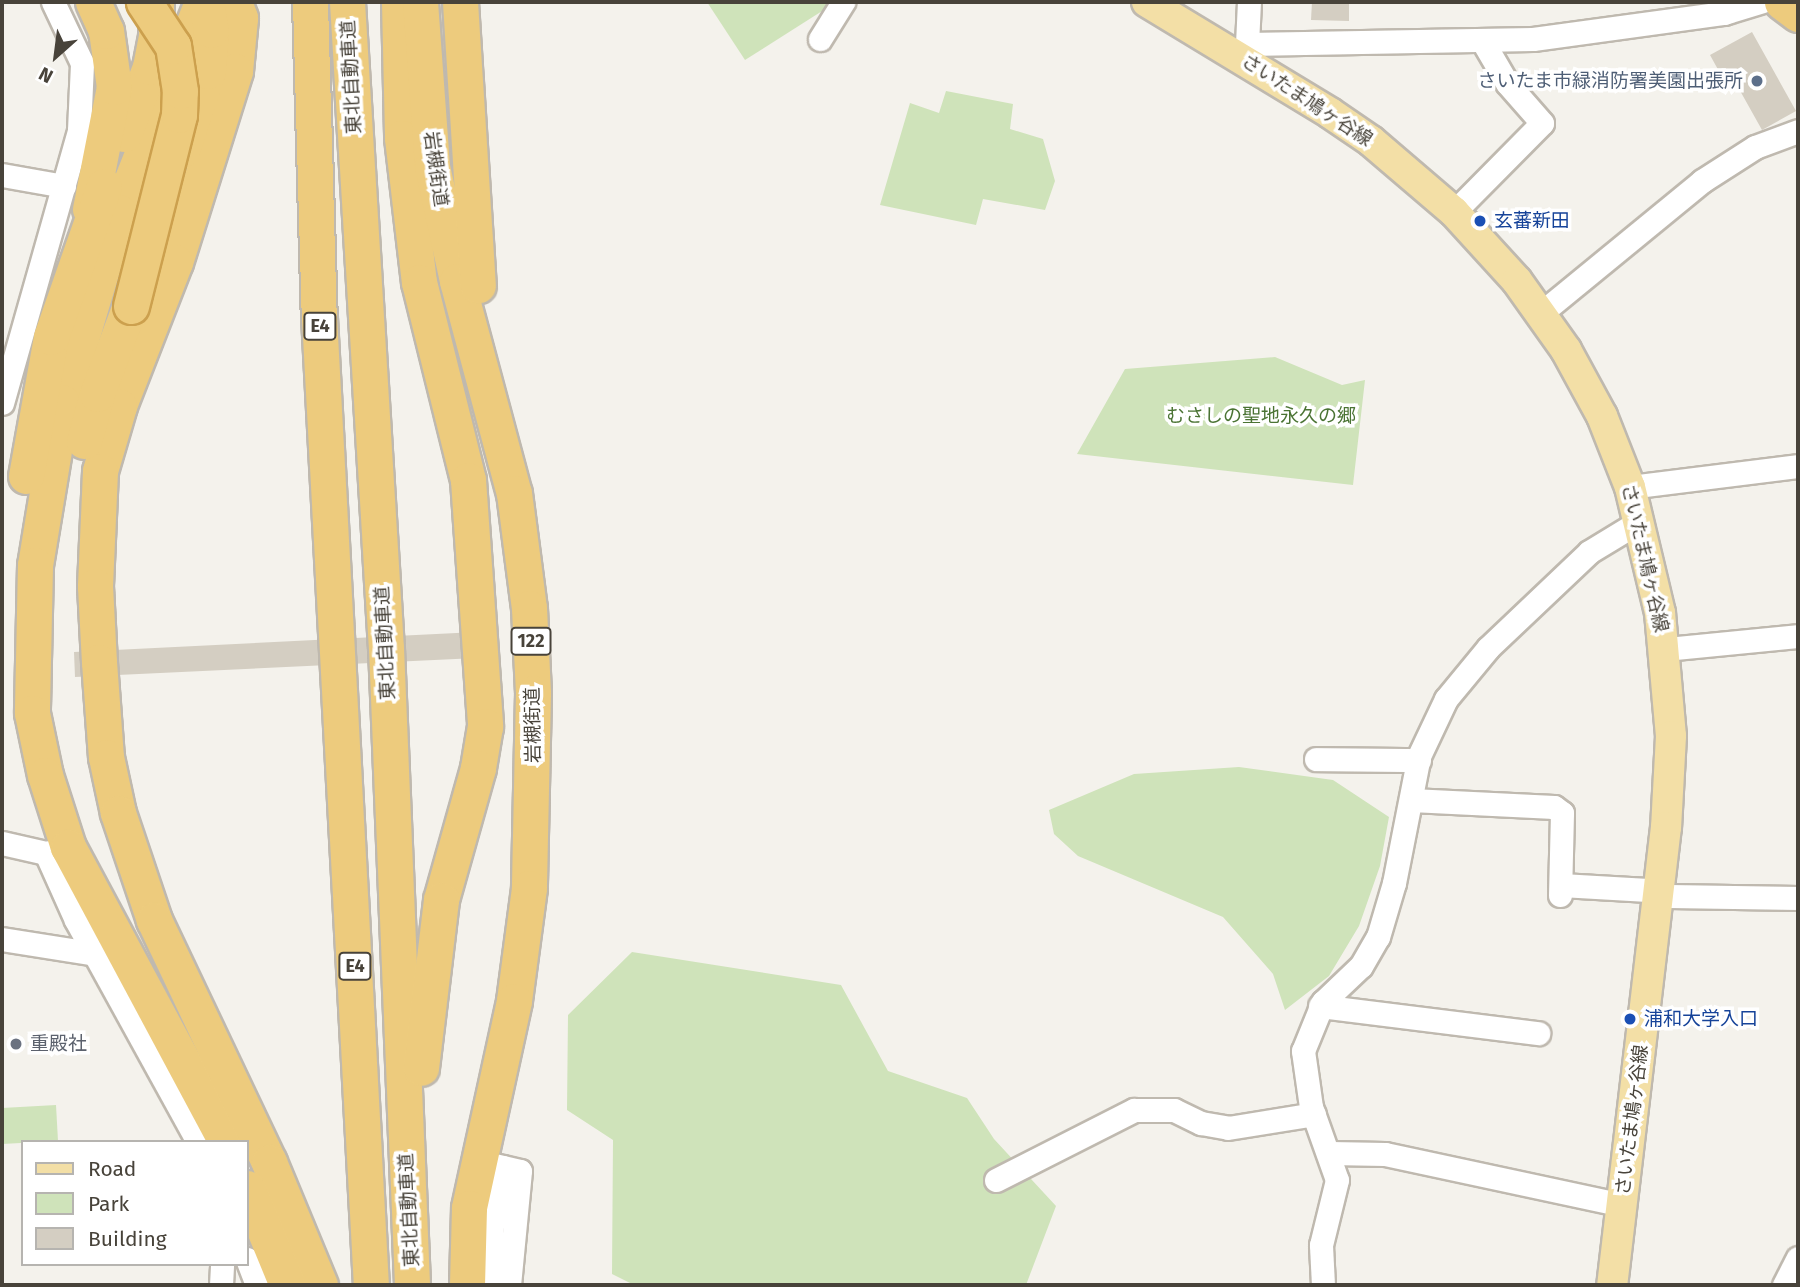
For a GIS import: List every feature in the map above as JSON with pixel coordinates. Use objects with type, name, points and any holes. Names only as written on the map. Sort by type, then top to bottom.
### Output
[{"type":"highway","points":[[79,253],[103,160],[114,87],[107,31],[93,2]]},
{"type":"highway","points":[[131,306],[179,115],[180,91],[173,46],[144,2]]},
{"type":"highway","points":[[156,2],[156,36],[150,67],[79,253],[51,337],[28,450],[20,602],[23,664],[57,850],[225,1140]]},
{"type":"highway","points":[[32,713],[35,565],[62,402],[115,225],[203,2]]},
{"type":"highway","points":[[95,586],[78,508],[78,481],[91,414],[131,306],[208,71],[211,30],[203,2]]},
{"type":"highway","points":[[234,2],[240,18],[235,71],[175,262],[118,406],[100,471],[95,586],[106,757],[118,813],[154,920],[269,1162],[320,1285]]},
{"type":"highway","name":"東北自動車道","points":[[310,2],[319,317],[371,1285]]},
{"type":"highway","name":"東北自動車道","points":[[347,2],[386,648],[412,1285]]},
{"type":"highway","points":[[399,2],[402,138],[419,282],[468,480],[485,726],[432,949],[409,1211]]},
{"type":"highway","name":"岩槻街道","points":[[420,2],[432,166],[457,281],[514,493],[529,608],[534,800],[519,970],[490,1164],[469,1208],[467,1285]]},
{"type":"highway","points":[[460,2],[473,245],[481,308],[501,390],[514,493]]},
{"type":"highway","points":[[1782,2],[1798,14]]},
{"type":"highway","points":[[248,1190],[287,1285]]},
{"type":"main road","name":"さいたま鳩ヶ谷線","points":[[1147,2],[1243,50],[1371,141],[1454,212],[1541,313],[1585,381],[1630,487],[1640,520],[1666,649],[1671,736],[1658,895],[1612,1285]]},
{"type":"street","points":[[2,403],[29,297],[79,130],[82,63],[53,2]]},
{"type":"street","points":[[820,39],[843,2]]},
{"type":"street","points":[[1249,2],[1243,50],[1482,42],[1724,13],[1761,2]]},
{"type":"street","points":[[1454,212],[1542,122],[1492,62],[1482,42]]},
{"type":"street","points":[[1541,313],[1702,181],[1755,147],[1798,131]]},
{"type":"street","points":[[2,175],[64,186]]},
{"type":"street","points":[[1630,487],[1798,466]]},
{"type":"street","points":[[1322,1285],[1321,1244],[1337,1180],[1330,1153],[1314,1114],[1303,1051],[1320,1006],[1361,966],[1378,937],[1419,760],[1446,699],[1488,648],[1590,552],[1640,520]]},
{"type":"street","points":[[1666,649],[1798,636]]},
{"type":"street","points":[[1316,759],[1419,760]]},
{"type":"street","points":[[1411,800],[1554,807],[1562,813],[1560,890],[1648,890],[1658,895],[1798,898]]},
{"type":"street","points":[[2,843],[57,850],[97,954],[197,1140]]},
{"type":"street","points":[[2,939],[97,954]]},
{"type":"street","points":[[1320,1006],[1538,1033]]},
{"type":"street","points":[[996,1180],[1134,1110],[1174,1110],[1201,1123],[1228,1128],[1314,1114]]},
{"type":"street","points":[[1330,1153],[1385,1154],[1622,1205]]},
{"type":"street","points":[[492,1285],[490,1164],[520,1171],[509,1285]]},
{"type":"street","points":[[1784,1285],[1798,1258]]},
{"type":"street","points":[[248,1262],[257,1285]]},
{"type":"street","points":[[221,1285],[222,1266]]},
{"type":"street","points":[[238,1266],[244,1285]]},
{"type":"green space","points":[[707,2],[827,2],[830,6],[745,60]]},
{"type":"green space","points":[[946,91],[1013,104],[1010,129],[1043,139],[1055,181],[1045,210],[983,199],[976,225],[880,205],[910,103],[939,113]]},
{"type":"green space","name":"むさしの聖地永久の郷","points":[[1275,357],[1342,385],[1365,380],[1353,485],[1077,454],[1125,369]]},
{"type":"green space","points":[[1239,767],[1333,780],[1389,817],[1380,866],[1359,926],[1329,976],[1285,1010],[1273,974],[1223,917],[1078,856],[1054,834],[1049,810],[1134,774]]},
{"type":"green space","points":[[632,952],[841,985],[888,1071],[967,1098],[994,1139],[1056,1206],[1026,1285],[634,1285],[612,1274],[613,1140],[567,1110],[568,1015]]},
{"type":"green space","points":[[56,1105],[58,1140],[21,1140],[21,1143],[2,1144],[2,1108]]},
{"type":"building","points":[[1312,2],[1349,2],[1349,21],[1311,20]]},
{"type":"building","points":[[1752,32],[1796,111],[1762,130],[1729,71],[1721,75],[1710,55]]},
{"type":"building","points":[[497,631],[498,657],[75,677],[74,652]]},
{"type":"place","name":"さいたま市緑消防署美園出張所","points":[[1757,81]]},
{"type":"place","name":"玄蕃新田","points":[[1480,221]]},
{"type":"place","name":"浦和大学入口","points":[[1630,1019]]},
{"type":"place","name":"重殿社","points":[[16,1044]]}]
